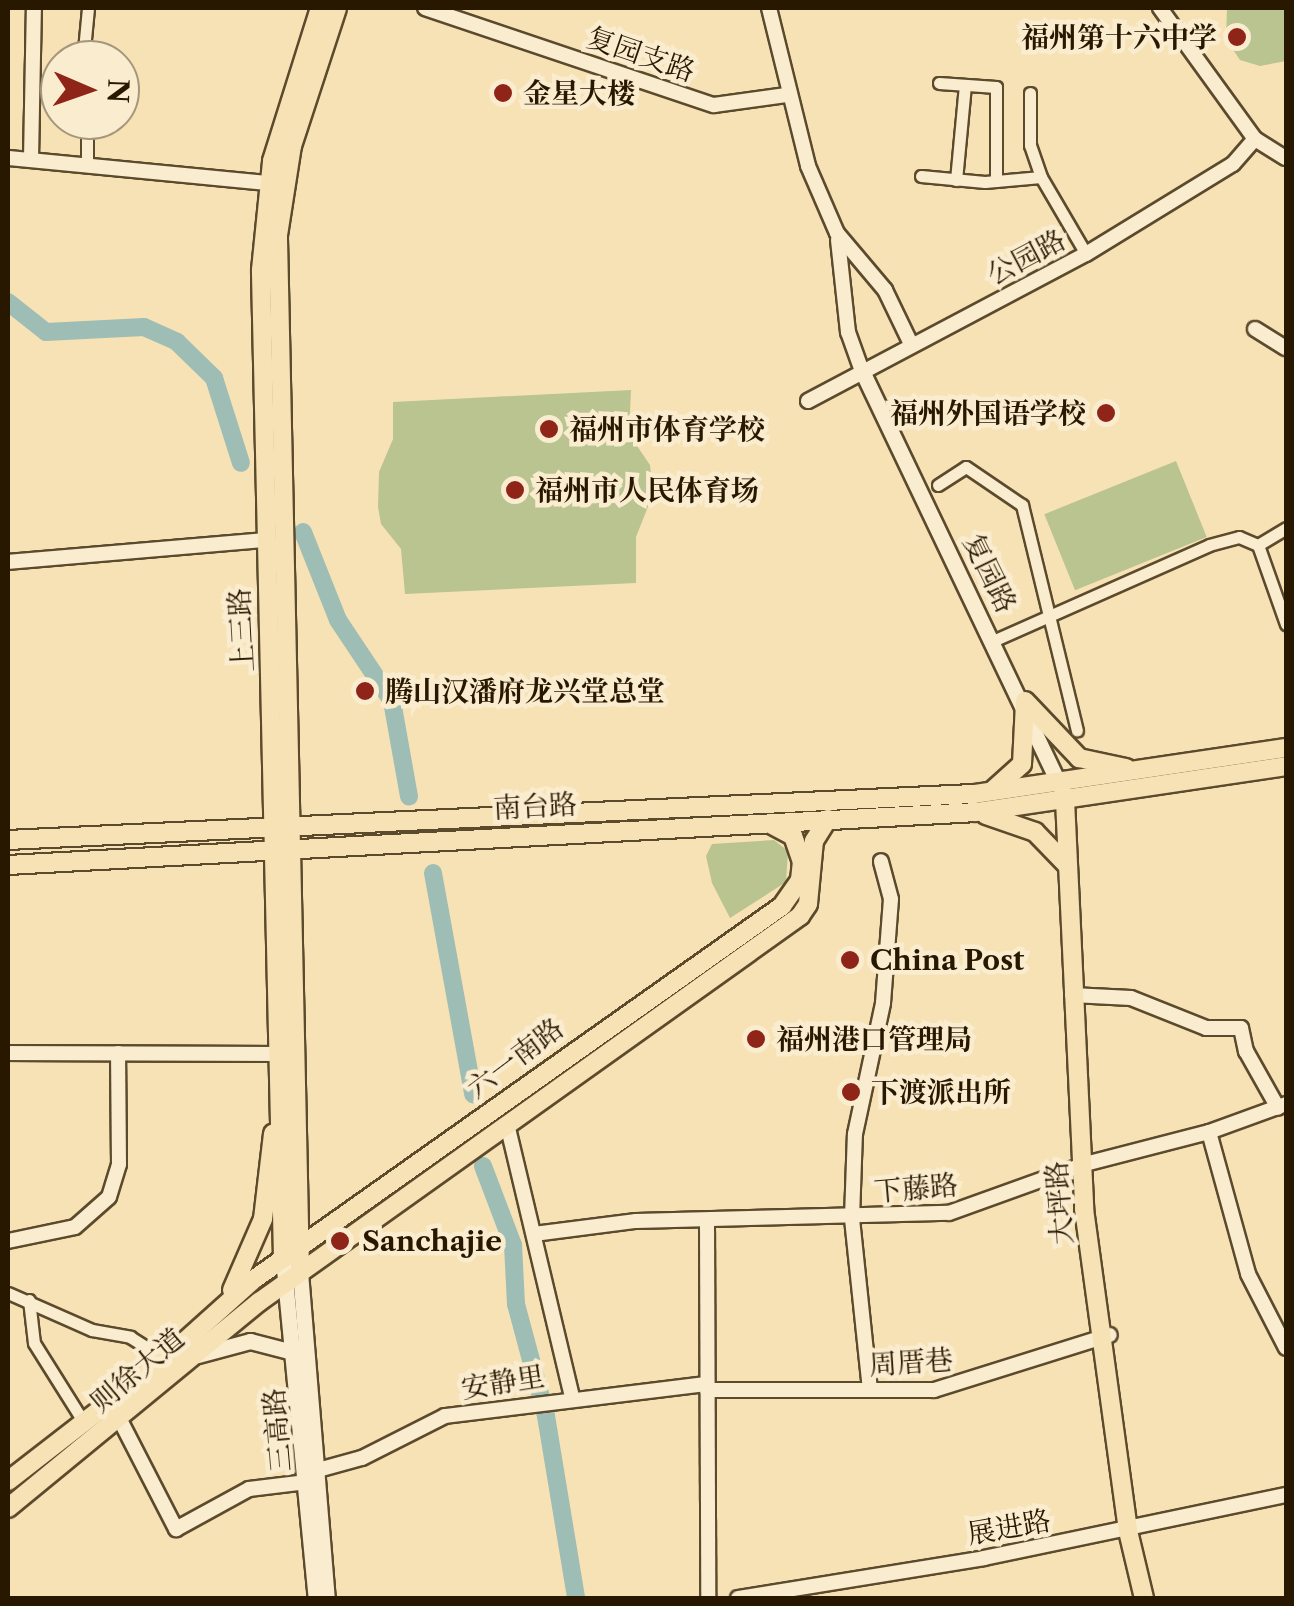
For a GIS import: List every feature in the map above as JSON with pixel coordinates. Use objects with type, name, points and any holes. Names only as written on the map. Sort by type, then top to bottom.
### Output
[{"type":"main road","name":"上三路","points":[[290,1254],[275,1054],[260,270],[268,183],[320,8]]},
{"type":"main road","name":"上三路","points":[[290,1254],[292,828],[279,452],[279,215],[292,146],[337,8]]},
{"type":"main road","name":"复园路","points":[[862,371],[995,640],[1063,792]]},
{"type":"main road","points":[[1024,702],[1079,758],[1147,770]]},
{"type":"main road","points":[[990,792],[1022,764],[1024,702]]},
{"type":"main road","points":[[1063,792],[1147,770],[1286,748]]},
{"type":"main road","points":[[1063,792],[1286,766]]},
{"type":"main road","name":"南台路","points":[[8,840],[990,792],[1063,792]]},
{"type":"main road","name":"南台路","points":[[8,866],[976,812],[1063,792]]},
{"type":"main road","name":"大坪路","points":[[1063,792],[1072,995],[1085,1164],[1132,1530]]},
{"type":"main road","points":[[976,812],[1035,832],[1067,865]]},
{"type":"main road","name":"六一南路","points":[[292,1278],[800,916],[808,904],[814,841],[828,819]]},
{"type":"main road","name":"六一南路","points":[[290,1254],[782,906],[800,880],[801,853],[787,831],[754,822]]},
{"type":"main road","points":[[192,1334],[237,1284],[259,1229],[278,1114]]},
{"type":"main road","points":[[290,1254],[292,1278]]},
{"type":"main road","name":"则徐大道","points":[[8,1481],[165,1359],[290,1254]]},
{"type":"main road","name":"则徐大道","points":[[8,1508],[292,1278]]},
{"type":"main road","name":"三高路","points":[[292,1278],[296,1354],[328,1598]]},
{"type":"main road","name":"三高路","points":[[292,1278],[312,1476],[316,1598]]},
{"type":"main road","points":[[198,1355],[250,1340],[296,1354]]},
{"type":"main road","points":[[1132,1530],[1144,1598]]},
{"type":"main road","points":[[1132,1530],[1154,1598]]},
{"type":"street","points":[[31,159],[34,8]]},
{"type":"street","name":"复园支路","points":[[426,8],[714,105],[786,95]]},
{"type":"street","points":[[770,8],[802,154],[837,233],[884,290],[910,342]]},
{"type":"street","points":[[1160,8],[1255,139],[1286,158]]},
{"type":"street","points":[[83,40],[84,10]]},
{"type":"street","points":[[938,83],[996,87],[996,181]]},
{"type":"street","points":[[956,180],[966,85]]},
{"type":"street","points":[[1030,92],[1030,146],[1041,176],[1086,254]]},
{"type":"street","name":"公园路","points":[[808,401],[910,342],[1086,254],[1233,164],[1255,139]]},
{"type":"street","points":[[87,140],[87,164]]},
{"type":"street","points":[[8,158],[268,183]]},
{"type":"street","points":[[921,176],[996,181],[1041,176]]},
{"type":"street","points":[[837,233],[848,332],[862,371]]},
{"type":"street","points":[[1255,329],[1286,348]]},
{"type":"street","points":[[938,484],[966,467],[1022,505],[1076,730]]},
{"type":"street","points":[[995,640],[1228,538],[1258,546],[1286,528]]},
{"type":"street","points":[[8,562],[265,540]]},
{"type":"street","points":[[1258,546],[1286,624]]},
{"type":"street","points":[[870,1390],[852,1218],[855,1134],[884,1003],[891,893],[881,861]]},
{"type":"street","points":[[1072,995],[1130,998],[1206,1028],[1240,1028],[1246,1051],[1282,1106]]},
{"type":"street","points":[[8,1053],[275,1054]]},
{"type":"street","points":[[8,1241],[74,1227],[109,1197],[119,1164],[118,1053]]},
{"type":"street","name":"下藤路","points":[[534,1234],[636,1221],[852,1218],[973,1208],[1085,1164],[1210,1132],[1282,1106]]},
{"type":"street","points":[[507,1124],[534,1234],[566,1398]]},
{"type":"street","points":[[1210,1132],[1252,1285],[1286,1348]]},
{"type":"street","points":[[707,1222],[708,1598]]},
{"type":"street","points":[[8,1293],[92,1330],[130,1338],[165,1359]]},
{"type":"street","points":[[30,1300],[34,1342],[83,1421]]},
{"type":"street","name":"周厝巷","points":[[708,1387],[951,1388],[1106,1336]]},
{"type":"street","name":"安静里","points":[[120,1420],[176,1530],[249,1489],[312,1476],[362,1458],[445,1416],[566,1398],[708,1387]]},
{"type":"street","name":"展进路","points":[[738,1598],[1132,1530],[1286,1494]]},
{"type":"green space","points":[[1227,8],[1286,8],[1286,61],[1260,66],[1240,60],[1226,39]]},
{"type":"green space","name":"福州市人民体育场","points":[[631,390],[629,434],[650,465],[653,494],[636,537],[636,583],[405,594],[401,549],[381,524],[378,507],[379,472],[393,439],[393,402]]},
{"type":"green space","points":[[1176,461],[1207,537],[1075,590],[1044,514]]},
{"type":"green space","points":[[774,840],[788,851],[786,882],[730,918],[712,883],[706,856],[712,844]]},
{"type":"waterway","points":[[8,302],[46,332],[144,327],[177,342],[214,378],[241,463]]},
{"type":"waterway","points":[[303,532],[338,620],[392,701],[409,796]]},
{"type":"waterway","points":[[433,873],[473,1094]]},
{"type":"waterway","points":[[483,1166],[513,1245],[516,1304],[546,1416],[576,1598]]},
{"type":"place","name":"福州第十六中学","points":[[1237,37]]},
{"type":"place","name":"金星大楼","points":[[503,93]]},
{"type":"place","name":"福州外国语学校","points":[[1106,413]]},
{"type":"place","name":"福州市体育学校","points":[[549,429]]},
{"type":"place","name":"福州市人民体育场","points":[[515,490]]},
{"type":"place","name":"腾山汉潘府龙兴堂总堂","points":[[365,691]]},
{"type":"place","name":"China Post","points":[[850,960]]},
{"type":"place","name":"福州港口管理局","points":[[756,1039]]},
{"type":"place","name":"下渡派出所","points":[[851,1092]]},
{"type":"place","name":"Sanchajie","points":[[340,1241]]}]
